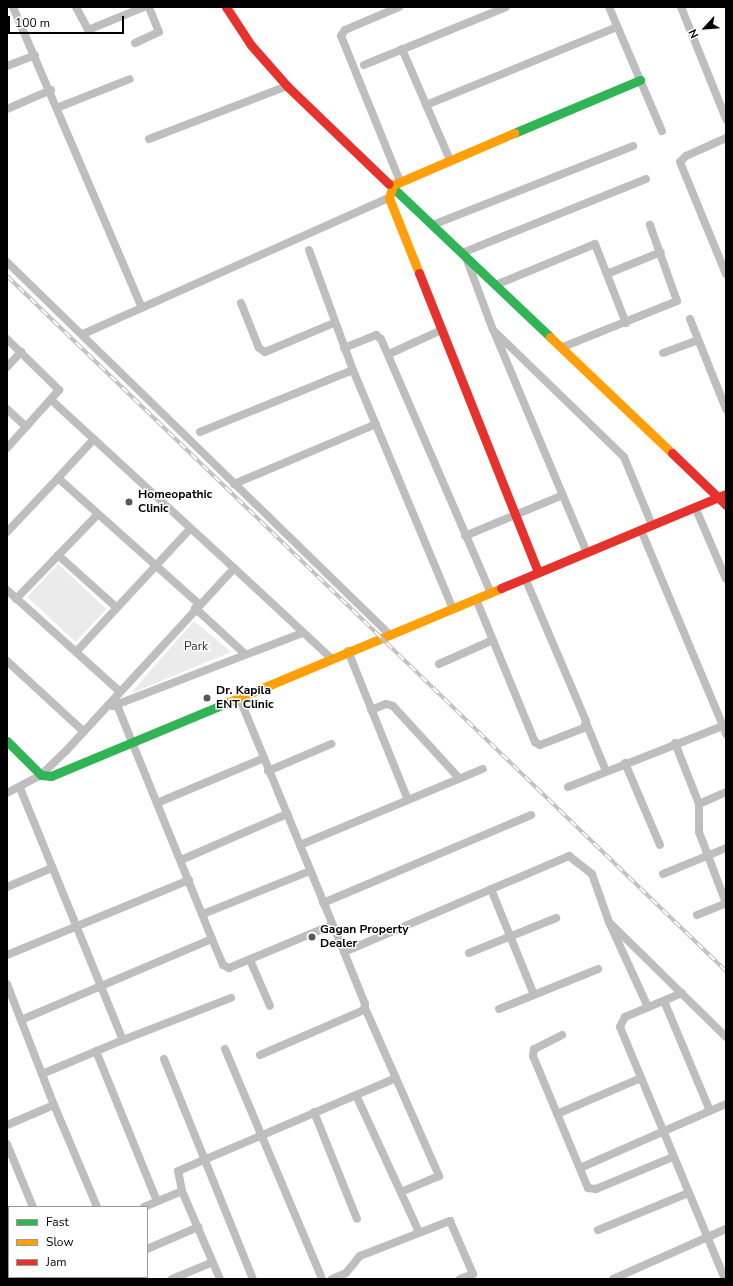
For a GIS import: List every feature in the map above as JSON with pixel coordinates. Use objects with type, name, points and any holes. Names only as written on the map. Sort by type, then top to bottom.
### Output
[{"type":"street","points":[[13,7],[52,90],[142,308]]},
{"type":"street","points":[[76,7],[88,30],[144,7]]},
{"type":"street","points":[[135,43],[159,32],[149,7]]},
{"type":"street","points":[[226,7],[251,45],[287,86],[397,183],[435,224],[464,252],[722,496],[726,505]]},
{"type":"street","points":[[397,183],[341,36],[345,30],[399,7]]},
{"type":"street","points":[[364,65],[506,7]]},
{"type":"street","points":[[609,7],[662,131]]},
{"type":"street","points":[[681,7],[726,119]]},
{"type":"street","points":[[426,105],[617,26]]},
{"type":"street","points":[[402,49],[450,160]]},
{"type":"street","points":[[7,66],[35,55]]},
{"type":"street","points":[[59,108],[130,78]]},
{"type":"street","points":[[83,334],[389,198],[397,183],[640,80]]},
{"type":"street","points":[[149,139],[287,86]]},
{"type":"street","points":[[7,109],[52,90]]},
{"type":"street","points":[[726,138],[686,156],[680,162],[726,274]]},
{"type":"street","points":[[435,224],[633,146]]},
{"type":"street","points":[[464,252],[646,179]]},
{"type":"street","points":[[389,198],[513,515],[538,572]]},
{"type":"street","points":[[563,347],[626,323],[677,301],[661,252],[650,225]]},
{"type":"street","points":[[498,284],[593,244],[607,274],[626,323]]},
{"type":"street","points":[[309,250],[344,348],[453,609]]},
{"type":"street","points":[[464,252],[493,330],[587,553]]},
{"type":"street","points":[[607,274],[661,252]]},
{"type":"street","points":[[7,262],[83,334],[234,484],[389,634]]},
{"type":"street","points":[[241,303],[259,348],[265,352],[334,322]]},
{"type":"street","points":[[690,319],[726,409]]},
{"type":"street","points":[[493,330],[624,457],[652,525]]},
{"type":"street","points":[[389,354],[440,331]]},
{"type":"street","points":[[344,348],[376,335],[389,354],[465,536],[491,593]]},
{"type":"street","points":[[7,339],[58,386],[51,400],[7,448]]},
{"type":"street","points":[[663,353],[698,340]]},
{"type":"street","points":[[7,367],[21,352]]},
{"type":"street","points":[[200,432],[353,370]]},
{"type":"street","points":[[51,400],[234,568],[302,633],[331,658]]},
{"type":"street","points":[[7,409],[26,427]]},
{"type":"street","points":[[234,484],[376,424]]},
{"type":"street","points":[[7,532],[94,439]]},
{"type":"street","points":[[58,478],[156,567],[245,654]]},
{"type":"street","points":[[465,536],[563,495]]},
{"type":"street","points":[[7,741],[41,775],[51,776],[722,496]]},
{"type":"street","points":[[695,507],[726,579]]},
{"type":"street","points":[[16,599],[98,514]]},
{"type":"street","points":[[76,652],[190,529]]},
{"type":"street","points":[[641,530],[726,734]]},
{"type":"street","points":[[58,556],[117,608]]},
{"type":"street","points":[[7,793],[20,788],[41,775],[234,568]]},
{"type":"street","points":[[525,578],[606,771]]},
{"type":"street","points":[[7,590],[119,691]]},
{"type":"street","points":[[476,599],[537,744],[587,724]]},
{"type":"street","points":[[101,711],[302,633]]},
{"type":"street","points":[[439,664],[493,640]]},
{"type":"street","points":[[348,651],[407,798]]},
{"type":"street","points":[[7,661],[83,731]]},
{"type":"street","points":[[239,697],[268,771],[344,952],[365,1008],[440,1176],[401,1192]]},
{"type":"street","points":[[372,710],[386,704],[393,706],[459,778]]},
{"type":"street","points":[[117,705],[225,968],[250,960],[332,925]]},
{"type":"street","points":[[568,787],[675,743],[723,726]]},
{"type":"street","points":[[675,743],[699,804],[699,832],[726,903],[697,915]]},
{"type":"street","points":[[268,771],[331,744]]},
{"type":"street","points":[[157,803],[264,758]]},
{"type":"street","points":[[625,763],[660,845]]},
{"type":"street","points":[[300,845],[407,798],[483,769]]},
{"type":"street","points":[[20,788],[123,1040]]},
{"type":"street","points":[[699,804],[726,792]]},
{"type":"street","points":[[181,860],[287,814]]},
{"type":"street","points":[[323,902],[530,815]]},
{"type":"street","points":[[663,874],[726,848]]},
{"type":"street","points":[[344,952],[491,889],[572,857],[592,874],[609,922],[648,1007]]},
{"type":"street","points":[[7,887],[52,868]]},
{"type":"street","points":[[203,914],[310,871]]},
{"type":"street","points":[[7,955],[189,880]]},
{"type":"street","points":[[491,889],[534,995]]},
{"type":"street","points":[[469,953],[556,918]]},
{"type":"street","points":[[609,922],[726,1037]]},
{"type":"street","points":[[21,1020],[212,939]]},
{"type":"street","points":[[250,960],[270,1006]]},
{"type":"street","points":[[499,1008],[598,969]]},
{"type":"street","points":[[7,984],[54,1105],[97,1206]]},
{"type":"street","points":[[682,993],[648,1007],[620,1022],[662,1132],[706,1237],[723,1266],[725,1279]]},
{"type":"street","points":[[42,1074],[123,1040],[231,998]]},
{"type":"street","points":[[664,1000],[710,1111]]},
{"type":"street","points":[[260,1055],[365,1008]]},
{"type":"street","points":[[562,1035],[532,1052],[588,1188],[593,1190],[673,1156]]},
{"type":"street","points":[[225,1050],[322,1279]]},
{"type":"street","points":[[96,1051],[157,1201]]},
{"type":"street","points":[[164,1059],[203,1159],[253,1279]]},
{"type":"street","points":[[220,1279],[182,1191],[178,1171],[203,1159],[262,1136],[314,1112],[396,1078]]},
{"type":"street","points":[[557,1114],[641,1078]]},
{"type":"street","points":[[356,1095],[419,1232]]},
{"type":"street","points":[[580,1168],[726,1104]]},
{"type":"street","points":[[8,1123],[54,1105]]},
{"type":"street","points":[[314,1112],[357,1219]]},
{"type":"street","points":[[7,1144],[33,1206]]},
{"type":"street","points":[[146,1206],[182,1191]]},
{"type":"street","points":[[598,1230],[688,1193]]},
{"type":"street","points":[[332,1279],[346,1273],[360,1256],[450,1221],[473,1274],[460,1279]]},
{"type":"street","points":[[148,1248],[198,1227]]},
{"type":"street","points":[[613,1279],[726,1229]]},
{"type":"street","points":[[172,1279],[213,1262]]},
{"type":"green space","points":[[58,564],[106,609],[76,642],[27,597]]},
{"type":"green space","name":"Park","points":[[194,621],[231,652],[130,694]]},
{"type":"railway","points":[[7,276],[726,971]]},
{"type":"traffic: fast","points":[[514,133],[640,80]]},
{"type":"traffic: fast","points":[[389,184],[550,337]]},
{"type":"traffic: fast","points":[[7,741],[41,775],[51,776],[229,702]]},
{"type":"traffic: slow","points":[[419,273],[389,198],[393,185],[514,133]]},
{"type":"traffic: slow","points":[[550,337],[672,453]]},
{"type":"traffic: slow","points":[[229,702],[501,588]]},
{"type":"traffic: jam","points":[[226,7],[251,45],[287,86],[389,184]]},
{"type":"traffic: jam","points":[[419,273],[538,572]]},
{"type":"traffic: jam","points":[[672,453],[726,505]]},
{"type":"traffic: jam","points":[[501,588],[726,494]]},
{"type":"place","name":"Homeopathic Clinic","points":[[129,502]]},
{"type":"place","name":"Dr. Kapila ENT Clinic","points":[[207,698]]},
{"type":"place","name":"Gagan Property Dealer","points":[[312,937]]}]
